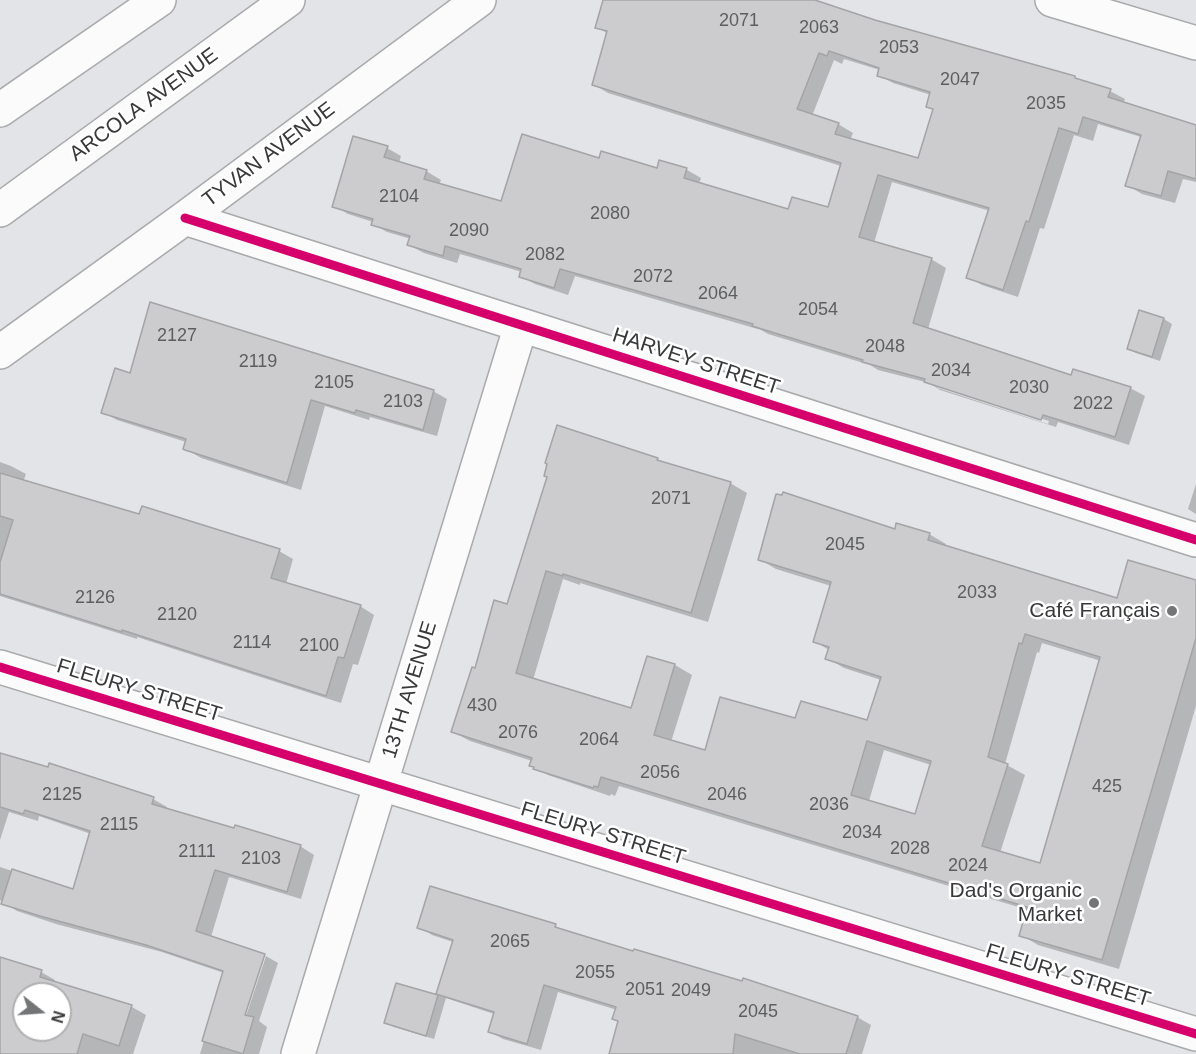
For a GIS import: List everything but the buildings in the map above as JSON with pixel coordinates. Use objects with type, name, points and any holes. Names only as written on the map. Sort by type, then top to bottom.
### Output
[{"type":"street","points":[[0,110],[159,0]]},
{"type":"street","name":"ARCOLA AVENUE","points":[[0,210],[288,0]]},
{"type":"street","name":"TYVAN AVENUE","points":[[0,352],[479,0]]},
{"type":"street","points":[[1052,0],[1196,43]]},
{"type":"street","name":"HARVEY STREET","points":[[185,218],[1196,540]]},
{"type":"street","name":"13TH AVENUE","points":[[298,1054],[521,325]]},
{"type":"street","name":"FLEURY STREET","points":[[0,667],[1196,1034]]},
{"type":"cycle path","points":[[185,218],[1196,540]]},
{"type":"cycle path","points":[[0,667],[1196,1034]]},
{"type":"place","name":"Café Français","points":[[1172,611]]},
{"type":"place","name":"Dad's Organic Market","points":[[1094,903]]}]
